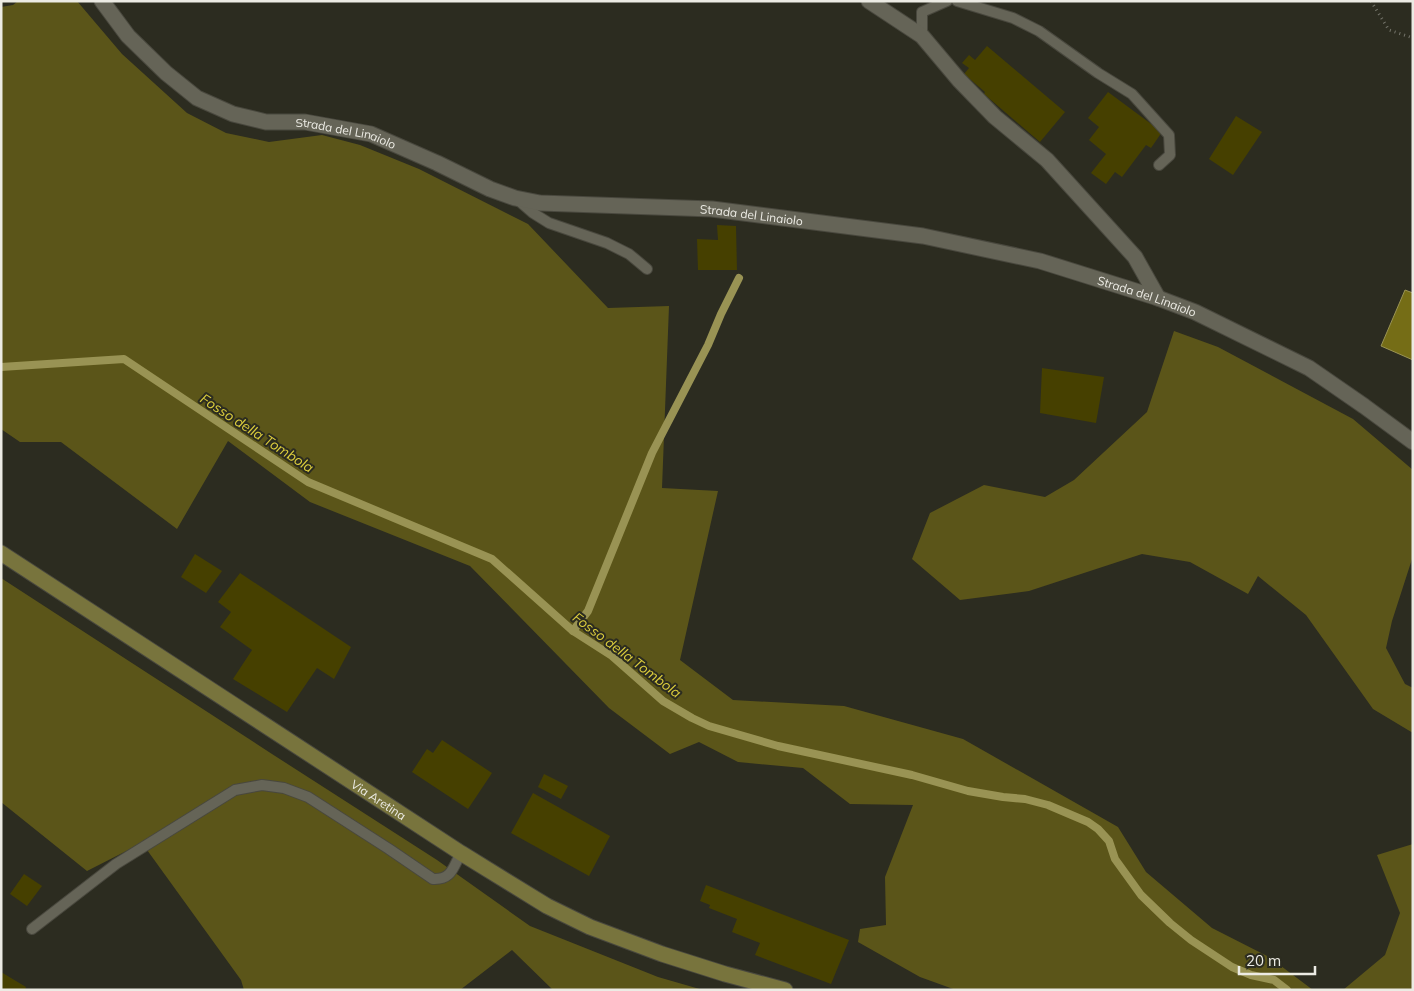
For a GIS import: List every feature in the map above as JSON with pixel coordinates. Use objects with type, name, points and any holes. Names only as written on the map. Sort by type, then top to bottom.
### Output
[{"type":"main road","name":"Via Aretina","points":[[1,553],[528,895],[590,927],[725,974],[785,990]]},
{"type":"street","name":"Strada del Linaiolo","points":[[102,1],[128,36],[166,73],[197,98],[233,114],[266,122],[305,122],[371,134],[438,162],[490,189],[515,198],[540,203],[712,209],[923,236],[1040,261],[1158,298],[1195,312],[1309,368],[1413,442]]},
{"type":"street","points":[[869,1],[922,36],[959,80],[995,117],[1047,160],[1135,257],[1158,298]]},
{"type":"lane","points":[[922,36],[922,12],[948,1]]},
{"type":"lane","points":[[957,1],[1013,18],[1039,31],[1098,73],[1132,94],[1169,135],[1170,154],[1159,165]]},
{"type":"lane","points":[[515,198],[533,214],[549,223],[606,243],[628,254],[647,269]]},
{"type":"lane","points":[[32,929],[124,859],[235,790],[262,785],[284,788],[308,797],[390,849],[433,880],[442,880],[449,876],[461,853]]},
{"type":"path","points":[[1371,1],[1389,30],[1413,38]]},
{"type":"shaded area","points":[[18,1],[77,1],[122,54],[187,113],[226,133],[269,142],[322,135],[360,145],[419,169],[528,224],[608,308],[669,306],[662,488],[718,491],[680,660],[733,700],[844,706],[963,739],[1118,827],[1146,872],[1212,928],[1269,957],[1313,990],[956,990],[920,977],[858,942],[860,929],[886,925],[885,877],[913,805],[850,804],[803,768],[738,762],[699,742],[670,754],[609,708],[470,566],[310,502],[228,441],[177,529],[61,442],[20,442],[1,429],[1,7],[13,5]]},
{"type":"shaded area","points":[[1405,290],[1413,293],[1413,360],[1381,346]]},
{"type":"shaded area","points":[[1174,331],[1218,347],[1353,419],[1413,470],[1413,556],[1392,621],[1386,648],[1405,684],[1413,688],[1413,733],[1373,709],[1306,615],[1258,576],[1248,594],[1190,562],[1142,554],[1029,591],[960,600],[912,559],[930,513],[984,485],[1045,497],[1074,480],[1147,412]]},
{"type":"shaded area","points":[[1,578],[437,860],[530,926],[658,977],[703,990],[553,990],[512,950],[460,990],[244,990],[241,980],[142,843],[87,871],[1,802]]},
{"type":"shaded area","points":[[1413,844],[1413,990],[1343,990],[1385,955],[1400,913],[1377,855]]},
{"type":"building","points":[[987,46],[1065,112],[1040,142],[984,94],[985,92],[964,74],[969,68],[962,63],[969,55],[975,60]]},
{"type":"building","points":[[1108,92],[1162,132],[1151,148],[1146,145],[1122,177],[1115,172],[1106,184],[1091,173],[1106,154],[1089,140],[1099,127],[1088,118]]},
{"type":"building","points":[[1236,116],[1262,132],[1233,175],[1209,159]]},
{"type":"building","points":[[717,225],[736,226],[737,270],[698,270],[697,239],[718,240]]},
{"type":"building","points":[[1042,368],[1104,377],[1096,423],[1040,413]]},
{"type":"building","points":[[195,554],[222,571],[206,593],[181,577]]},
{"type":"building","points":[[240,573],[351,647],[334,679],[317,668],[287,712],[233,679],[252,650],[220,627],[231,612],[218,602]]},
{"type":"building","points":[[442,740],[492,773],[468,809],[412,772],[427,749],[433,753]]},
{"type":"building","points":[[544,774],[568,786],[561,799],[538,787]]},
{"type":"building","points":[[533,793],[610,836],[589,876],[511,833]]},
{"type":"building","points":[[24,874],[42,886],[27,906],[10,894]]},
{"type":"building","points":[[706,885],[849,940],[831,984],[755,955],[760,943],[732,932],[737,919],[709,908],[710,905],[700,901]]},
{"type":"building","points":[[1,972],[26,987],[25,990],[1,990]]},
{"type":"waterway","points":[[573,631],[588,611],[652,453],[708,345],[739,278]]},
{"type":"waterway","name":"Fosso della Tombola","points":[[1,367],[124,359],[308,482],[492,559],[573,631],[612,656],[663,701],[709,726],[778,746],[912,775],[968,791],[1025,799],[1048,805],[1088,822],[1098,829],[1109,841],[1115,859],[1141,895],[1170,923],[1191,940],[1232,967],[1251,975],[1274,980],[1287,990]]}]
